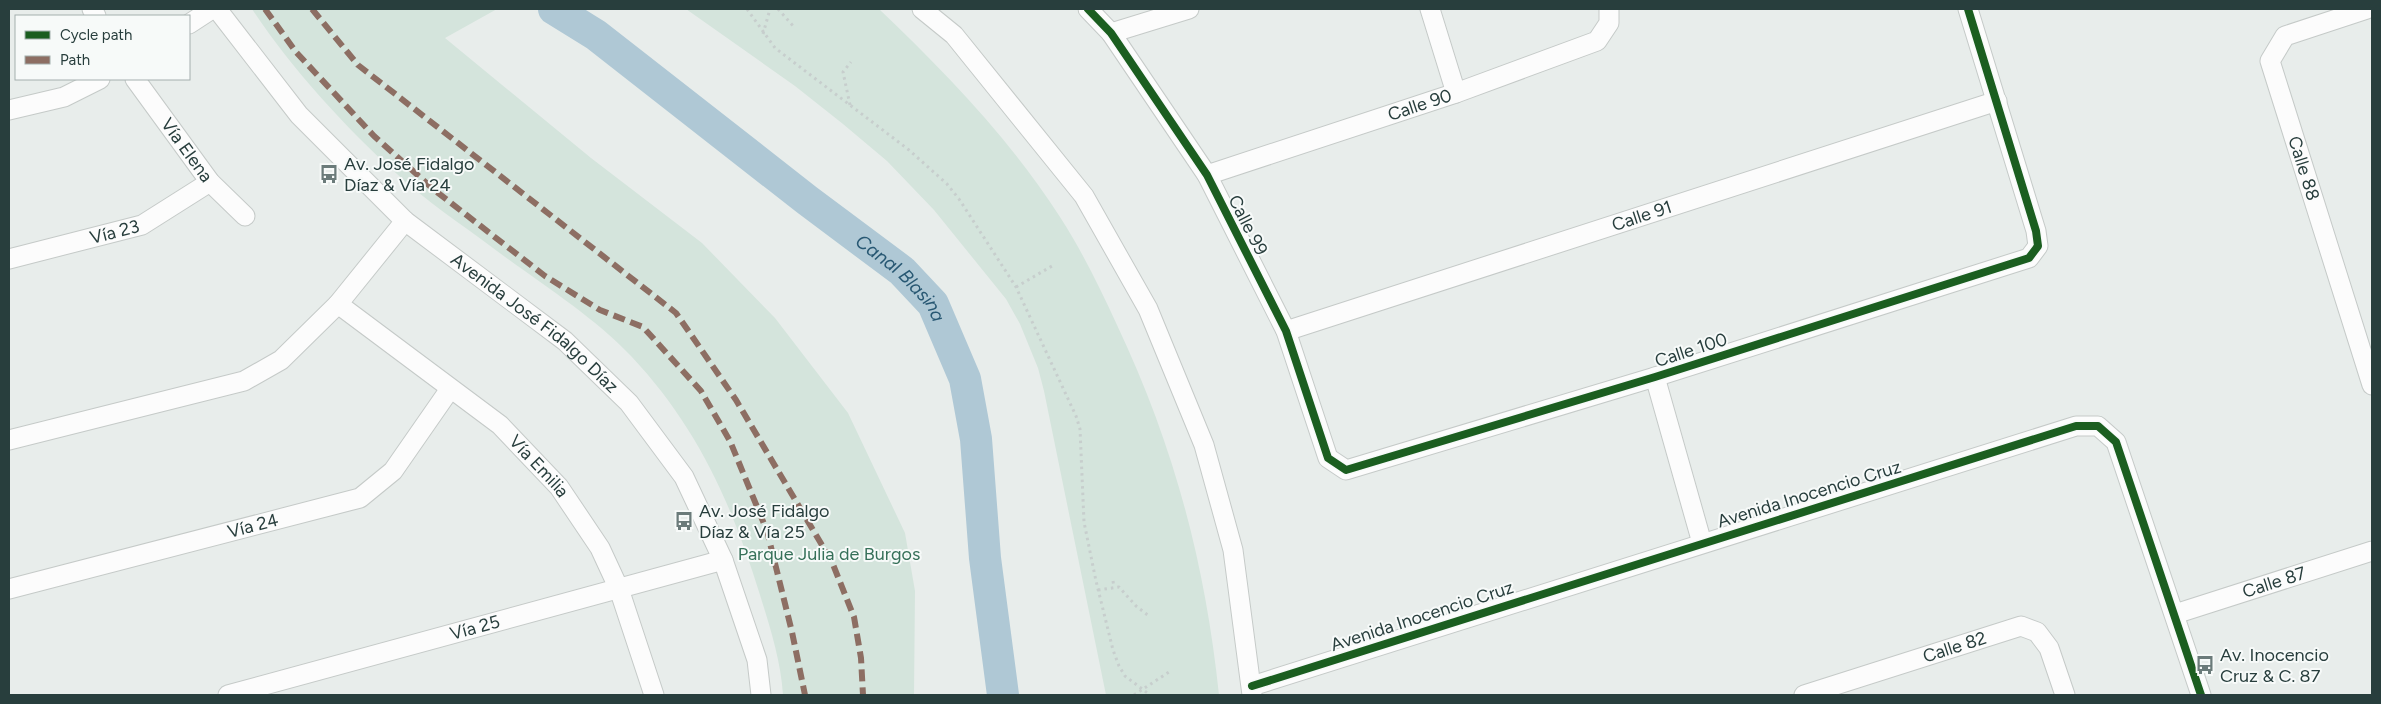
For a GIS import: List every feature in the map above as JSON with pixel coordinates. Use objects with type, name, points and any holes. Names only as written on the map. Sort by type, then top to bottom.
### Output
[{"type":"street","points":[[190,23],[212,9]]},
{"type":"street","name":"Avenida José Fidalgo Díaz","points":[[217,9],[300,115],[405,221],[566,341],[629,403],[684,476],[724,560],[757,660],[761,695]]},
{"type":"street","points":[[922,9],[954,35],[1084,196],[1148,309],[1204,445],[1233,550],[1252,691]]},
{"type":"street","name":"Calle 99","points":[[1088,9],[1111,33],[1206,175],[1286,331],[1328,458],[1346,470]]},
{"type":"street","points":[[1111,33],[1189,9]]},
{"type":"street","points":[[1430,9],[1456,93]]},
{"type":"street","name":"Calle 90","points":[[1206,175],[1456,93],[1597,41],[1608,23],[1609,9]]},
{"type":"street","points":[[1968,9],[1997,101]]},
{"type":"street","name":"Calle 88","points":[[2367,9],[2285,36],[2270,61],[2372,385]]},
{"type":"street","points":[[9,110],[64,97],[98,80]]},
{"type":"street","name":"Vía Elena","points":[[136,80],[210,182],[245,216]]},
{"type":"street","name":"Calle 100","points":[[1346,470],[1654,377],[2029,258],[2038,246],[2036,231],[1997,101]]},
{"type":"street","name":"Calle 91","points":[[1286,331],[1997,101]]},
{"type":"street","name":"Vía 23","points":[[9,259],[142,225],[210,182]]},
{"type":"street","points":[[9,440],[244,381],[282,360],[338,304],[405,221]]},
{"type":"street","name":"Vía Emilia","points":[[338,304],[450,389],[500,424],[559,486],[600,548],[619,589],[654,695]]},
{"type":"street","name":"Calle 100","points":[[1654,377],[1702,543]]},
{"type":"street","name":"Vía 24","points":[[9,589],[360,498],[393,471],[450,389]]},
{"type":"street","name":"Avenida Inocencio Cruz","points":[[1252,691],[1702,543],[2076,426],[2098,426],[2116,442],[2201,695]]},
{"type":"street","name":"Calle 87","points":[[2175,614],[2372,551]]},
{"type":"street","name":"Vía 25","points":[[228,695],[724,560]]},
{"type":"street","name":"Calle 82","points":[[1804,695],[2021,626],[2037,632],[2049,648],[2065,695]]},
{"type":"path","points":[[747,9],[763,34],[775,48],[800,69],[909,150],[947,184],[959,199],[1016,287],[1076,416],[1080,429],[1082,508],[1098,590],[1118,666],[1125,676],[1150,695]]},
{"type":"path","points":[[763,34],[770,9]]},
{"type":"path","points":[[778,9],[795,28]]},
{"type":"path","points":[[851,62],[843,72],[851,106]]},
{"type":"path","points":[[1016,287],[1052,266]]},
{"type":"path","points":[[1113,581],[1114,587]]},
{"type":"path","points":[[1098,590],[1114,587],[1123,590],[1136,606],[1150,616]]},
{"type":"path","points":[[1134,695],[1172,670]]},
{"type":"green space","name":"Parque Julia de Burgos","points":[[252,9],[497,9],[445,38],[591,158],[702,243],[775,318],[848,413],[905,533],[915,591],[914,695],[783,695],[780,670],[771,632],[737,529],[710,468],[675,410],[631,356],[616,341],[564,299],[432,203],[397,174],[319,96]]},
{"type":"green space","points":[[686,9],[879,9],[976,107],[1020,160],[1041,188],[1083,256],[1117,325],[1155,415],[1171,460],[1196,551],[1213,646],[1219,695],[1106,695],[1044,391],[1038,368],[1020,324],[1006,299],[934,210],[887,161],[795,86]]},
{"type":"waterway","name":"Canal Blasina","points":[[554,9],[596,35],[807,200],[902,271],[933,304],[965,379],[976,439],[985,558],[1003,695]]},
{"type":"marked path","points":[[265,9],[296,52],[374,136],[433,189],[545,276],[600,310],[643,327],[701,391],[730,441],[767,531],[792,632],[805,695]]},
{"type":"marked path","points":[[312,9],[358,65],[676,313],[736,400],[832,562],[854,617],[861,658],[863,695]]},
{"type":"cycle path","points":[[1088,9],[1111,33],[1207,175],[1286,331],[1328,458],[1346,470],[1655,377],[2029,258],[2038,246],[2036,231],[1968,9]]},
{"type":"cycle path","points":[[1252,686],[2076,426],[2098,426],[2116,442],[2201,695]]},
{"type":"place","name":"Av. José Fidalgo Díaz & Vía 24","points":[[329,174]]},
{"type":"place","name":"Av. José Fidalgo Díaz & Vía 25","points":[[684,521]]},
{"type":"place","name":"Av. Inocencio Cruz & C. 87","points":[[2205,665]]}]
